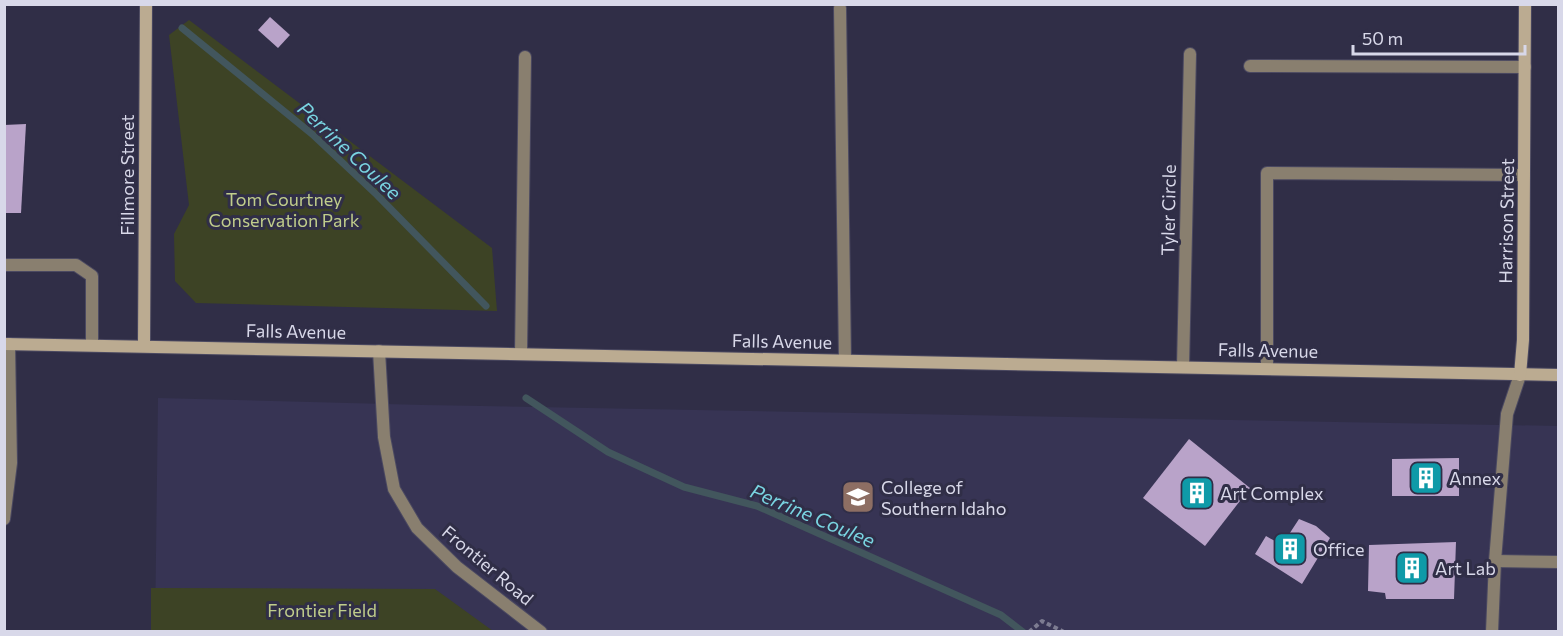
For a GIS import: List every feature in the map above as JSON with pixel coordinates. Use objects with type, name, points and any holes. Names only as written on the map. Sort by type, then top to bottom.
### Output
[{"type":"main road","name":"Fillmore Street","points":[[144,346],[146,4]]},
{"type":"main road","name":"Harrison Street","points":[[1520,375],[1523,340],[1525,4]]},
{"type":"main road","name":"Falls Avenue","points":[[7,344],[1558,375]]},
{"type":"street","points":[[840,8],[845,360]]},
{"type":"street","name":"Tyler Circle","points":[[1184,367],[1190,54]]},
{"type":"street","points":[[521,354],[525,57]]},
{"type":"street","points":[[1250,66],[1525,67]]},
{"type":"street","points":[[1267,368],[1267,173],[1524,175]]},
{"type":"street","points":[[4,265],[76,265],[92,276],[92,345]]},
{"type":"street","points":[[4,519],[11,463],[7,344]]},
{"type":"street","name":"Frontier Road","points":[[379,351],[384,437],[394,489],[417,528],[457,567],[541,632]]},
{"type":"street","points":[[1492,632],[1495,561],[1507,414],[1520,375]]},
{"type":"street","points":[[1495,561],[1558,562]]},
{"type":"path","points":[[1031,629],[1042,621],[1064,632]]},
{"type":"shaded area","name":"College of Southern Idaho","points":[[158,398],[1558,426],[1558,631],[155,632]]},
{"type":"green space","name":"Tom Courtney Conservation Park","points":[[189,20],[492,248],[497,311],[196,303],[175,281],[174,234],[189,205],[169,35]]},
{"type":"green space","name":"Frontier Field","points":[[151,588],[435,589],[493,631],[151,631]]},
{"type":"building","points":[[270,17],[290,35],[278,48],[258,30]]},
{"type":"building","points":[[26,124],[21,213],[4,213],[4,125]]},
{"type":"building","name":"Art Complex","points":[[1189,439],[1250,488],[1205,546],[1143,498]]},
{"type":"building","name":"Annex","points":[[1459,458],[1459,496],[1392,496],[1392,459]]},
{"type":"building","name":"Office","points":[[1299,519],[1316,526],[1330,538],[1302,584],[1255,554],[1266,536],[1282,545]]},
{"type":"building","name":"Art Lab","points":[[1456,542],[1454,599],[1386,599],[1385,593],[1368,591],[1369,545]]},
{"type":"waterway","name":"Perrine Coulee","points":[[182,28],[312,134],[377,195],[486,306]]},
{"type":"waterway","name":"Perrine Coulee","points":[[526,398],[608,452],[684,487],[757,506],[1001,615],[1023,632]]},
{"type":"place","name":"Annex","points":[[1426,478]]},
{"type":"place","name":"Art Complex","points":[[1197,493]]},
{"type":"place","name":"College of Southern Idaho","points":[[858,497]]},
{"type":"place","name":"Office","points":[[1290,549]]},
{"type":"place","name":"Art Lab","points":[[1412,568]]}]
